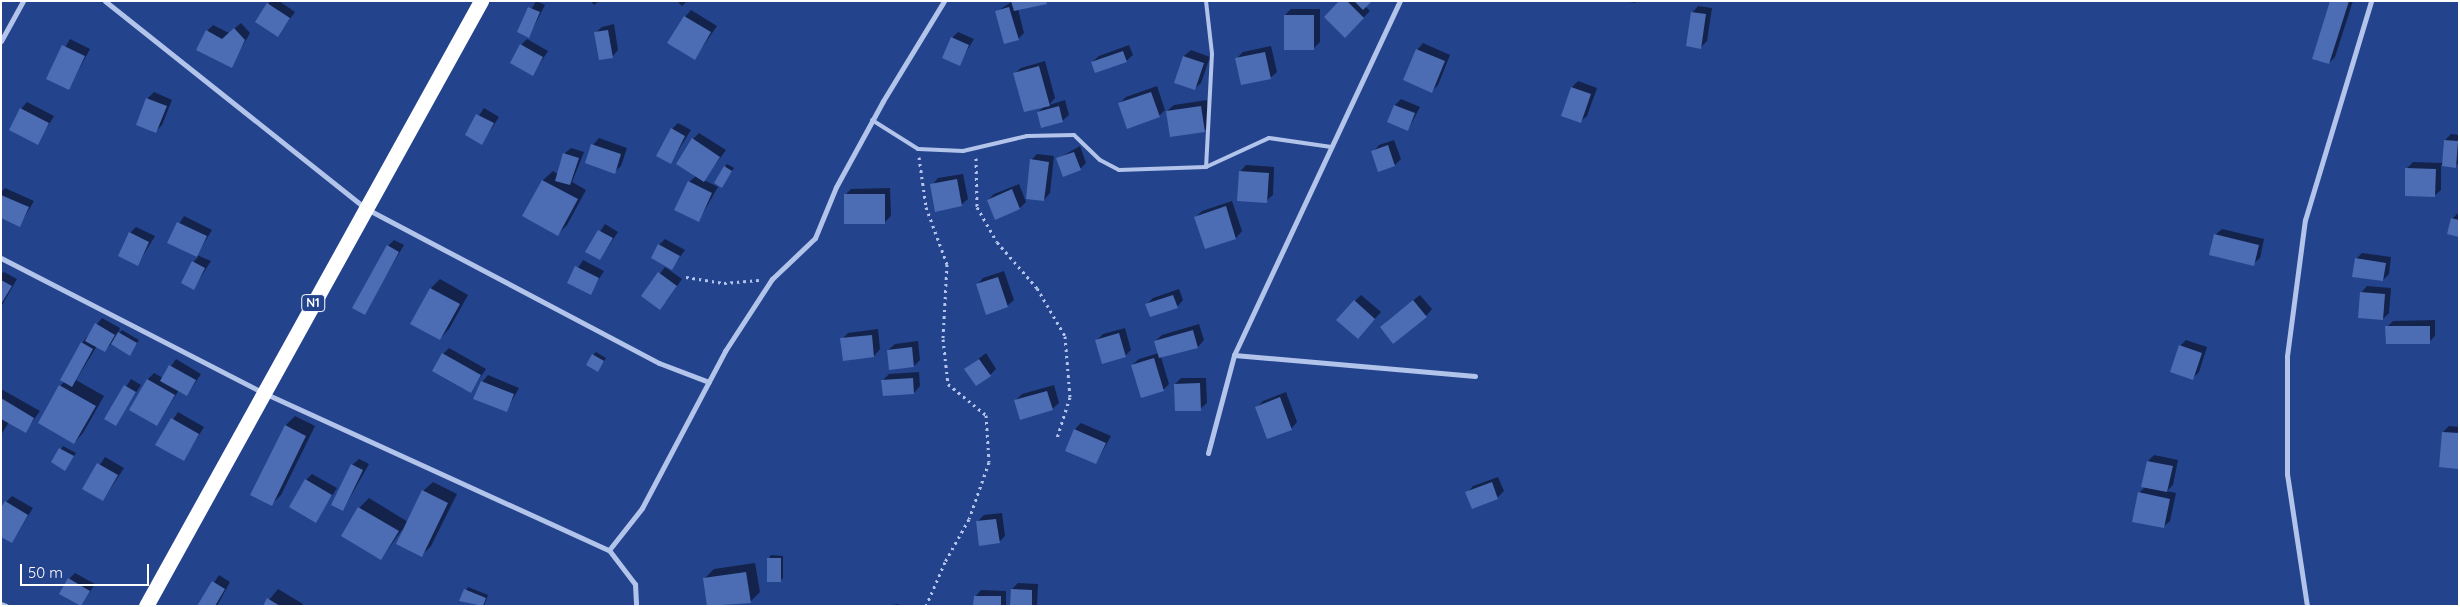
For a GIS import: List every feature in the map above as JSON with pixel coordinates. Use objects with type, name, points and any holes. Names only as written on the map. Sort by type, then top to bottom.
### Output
[{"type":"highway","name":"N1","points":[[146,606],[481,1]]},
{"type":"street","points":[[1,41],[23,1]]},
{"type":"street","points":[[105,1],[365,208],[659,362],[709,382]]},
{"type":"street","points":[[609,550],[642,508],[709,382],[772,279],[815,238],[836,186],[872,120],[944,1]]},
{"type":"street","points":[[1208,453],[1234,355],[1400,1]]},
{"type":"street","points":[[2307,606],[2286,474],[2287,356],[2304,220],[2371,1]]},
{"type":"street","points":[[1,258],[264,393],[609,550],[635,584],[636,606]]},
{"type":"street","points":[[1234,355],[1476,376]]},
{"type":"street","points":[[1,604],[6,606]]},
{"type":"lane","points":[[1206,1],[1212,54],[1206,166]]},
{"type":"lane","points":[[872,120],[918,149],[963,151],[1027,136],[1074,136],[1100,160],[1119,170],[1206,166],[1269,138],[1330,147]]},
{"type":"path","points":[[976,148],[977,207],[997,242],[1037,288],[1065,336],[1070,397],[1057,438]]},
{"type":"path","points":[[918,149],[926,207],[947,264],[943,339],[948,384],[986,415],[989,462],[970,519],[944,562],[926,606]]},
{"type":"path","points":[[686,277],[724,283],[772,279]]},
{"type":"building","points":[[1011,1],[1046,1],[1047,4],[1014,11]]},
{"type":"building","points":[[1339,1],[1347,1],[1364,18],[1345,38],[1324,17]]},
{"type":"building","points":[[1354,1],[1372,1],[1363,10]]},
{"type":"building","points":[[2330,1],[2349,1],[2329,64],[2312,59]]},
{"type":"building","points":[[267,3],[290,18],[278,37],[255,22]]},
{"type":"building","points":[[528,7],[540,12],[529,38],[517,32]]},
{"type":"building","points":[[1009,7],[1019,40],[1004,44],[995,11]]},
{"type":"building","points":[[1691,12],[1706,14],[1701,49],[1686,46]]},
{"type":"building","points":[[1284,15],[1314,15],[1314,50],[1284,50]]},
{"type":"building","points":[[684,16],[711,32],[695,60],[667,43]]},
{"type":"building","points":[[234,28],[245,40],[232,68],[196,50],[206,30],[222,39]]},
{"type":"building","points":[[608,30],[613,58],[599,60],[594,32]]},
{"type":"building","points":[[951,37],[969,45],[960,66],[942,58]]},
{"type":"building","points":[[520,44],[543,57],[533,76],[510,63]]},
{"type":"building","points":[[62,45],[85,56],[69,90],[46,79]]},
{"type":"building","points":[[1416,49],[1445,61],[1432,93],[1403,80]]},
{"type":"building","points":[[1123,51],[1127,62],[1095,73],[1091,62]]},
{"type":"building","points":[[1265,52],[1271,79],[1241,85],[1235,58]]},
{"type":"building","points":[[1183,56],[1204,63],[1195,90],[1174,83]]},
{"type":"building","points":[[1039,66],[1050,106],[1024,112],[1013,73]]},
{"type":"building","points":[[1571,87],[1591,94],[1581,123],[1561,116]]},
{"type":"building","points":[[1151,92],[1160,117],[1127,129],[1118,103]]},
{"type":"building","points":[[146,98],[167,106],[156,133],[136,125]]},
{"type":"building","points":[[1394,105],[1415,113],[1408,131],[1387,122]]},
{"type":"building","points":[[1059,106],[1063,122],[1041,128],[1037,112]]},
{"type":"building","points":[[1201,106],[1205,132],[1170,137],[1166,111]]},
{"type":"building","points":[[20,108],[49,123],[38,145],[9,130]]},
{"type":"building","points":[[476,114],[494,123],[482,145],[465,135]]},
{"type":"building","points":[[671,128],[685,136],[671,164],[656,156]]},
{"type":"building","points":[[692,138],[720,157],[704,182],[676,164]]},
{"type":"building","points":[[2444,140],[2458,141],[2456,168],[2442,166]]},
{"type":"building","points":[[591,144],[621,154],[615,174],[585,163]]},
{"type":"building","points":[[1388,145],[1395,166],[1378,172],[1371,151]]},
{"type":"building","points":[[1074,152],[1081,170],[1063,177],[1056,158]]},
{"type":"building","points":[[563,153],[579,158],[570,185],[555,181]]},
{"type":"building","points":[[1030,159],[1049,162],[1044,201],[1026,199]]},
{"type":"building","points":[[724,166],[732,171],[722,188],[714,183]]},
{"type":"building","points":[[2405,168],[2436,169],[2435,197],[2405,196]]},
{"type":"building","points":[[1239,171],[1269,173],[1267,203],[1237,201]]},
{"type":"building","points":[[957,179],[962,206],[935,212],[930,184]]},
{"type":"building","points":[[542,180],[578,199],[558,236],[522,216]]},
{"type":"building","points":[[688,181],[712,193],[699,222],[674,210]]},
{"type":"building","points":[[1012,189],[1020,209],[995,220],[987,200]]},
{"type":"building","points":[[844,194],[885,194],[885,224],[844,224]]},
{"type":"building","points":[[1,195],[29,207],[20,227],[1,218]]},
{"type":"building","points":[[1226,206],[1236,239],[1205,249],[1194,217]]},
{"type":"building","points":[[2451,218],[2459,220],[2459,237],[2447,234]]},
{"type":"building","points":[[177,222],[207,236],[197,257],[167,243]]},
{"type":"building","points":[[598,230],[613,238],[600,260],[585,252]]},
{"type":"building","points":[[129,232],[149,242],[138,266],[118,256]]},
{"type":"building","points":[[2214,234],[2259,245],[2254,266],[2209,255]]},
{"type":"building","points":[[658,244],[680,256],[672,270],[651,258]]},
{"type":"building","points":[[387,245],[399,252],[365,315],[352,308]]},
{"type":"building","points":[[2355,258],[2386,263],[2383,281],[2352,277]]},
{"type":"building","points":[[192,261],[205,268],[194,290],[181,283]]},
{"type":"building","points":[[575,266],[599,278],[591,295],[567,283]]},
{"type":"building","points":[[658,272],[677,286],[660,310],[641,296]]},
{"type":"building","points":[[998,277],[1008,307],[986,315],[976,284]]},
{"type":"building","points":[[1,280],[12,286],[1,304]]},
{"type":"building","points":[[430,288],[460,304],[440,340],[410,324]]},
{"type":"building","points":[[2360,292],[2385,294],[2383,320],[2358,318]]},
{"type":"building","points":[[1173,295],[1178,308],[1150,317],[1145,304]]},
{"type":"building","points":[[1354,300],[1375,319],[1358,339],[1336,320]]},
{"type":"building","points":[[1413,300],[1427,317],[1393,344],[1380,327]]},
{"type":"building","points":[[95,323],[115,335],[105,352],[85,341]]},
{"type":"building","points":[[2385,326],[2430,326],[2430,344],[2386,344]]},
{"type":"building","points":[[1193,330],[1198,348],[1159,358],[1154,341]]},
{"type":"building","points":[[118,332],[137,343],[130,356],[111,344]]},
{"type":"building","points":[[1119,333],[1126,357],[1102,364],[1095,340]]},
{"type":"building","points":[[872,335],[874,357],[843,361],[840,338]]},
{"type":"building","points":[[81,342],[93,349],[72,387],[60,380]]},
{"type":"building","points":[[2179,345],[2202,353],[2193,380],[2170,372]]},
{"type":"building","points":[[912,347],[914,367],[889,370],[887,350]]},
{"type":"building","points":[[442,353],[481,375],[471,393],[432,371]]},
{"type":"building","points":[[592,354],[604,361],[598,372],[586,365]]},
{"type":"building","points":[[1154,358],[1164,391],[1141,398],[1131,365]]},
{"type":"building","points":[[979,359],[991,376],[976,386],[964,369]]},
{"type":"building","points":[[169,365],[196,380],[187,396],[160,381]]},
{"type":"building","points":[[913,378],[914,394],[883,396],[881,380]]},
{"type":"building","points":[[147,379],[175,395],[157,426],[129,410]]},
{"type":"building","points":[[481,381],[514,394],[507,412],[473,399]]},
{"type":"building","points":[[1200,383],[1201,411],[1175,411],[1174,384]]},
{"type":"building","points":[[59,385],[96,406],[74,444],[38,423]]},
{"type":"building","points":[[124,385],[136,392],[116,426],[104,419]]},
{"type":"building","points":[[1047,391],[1053,410],[1020,420],[1014,400]]},
{"type":"building","points":[[1280,397],[1292,430],[1267,439],[1255,407]]},
{"type":"building","points":[[1,398],[34,418],[26,433],[1,419]]},
{"type":"building","points":[[171,418],[199,434],[184,461],[155,445]]},
{"type":"building","points":[[285,425],[306,436],[272,506],[250,495]]},
{"type":"building","points":[[1074,429],[1106,443],[1096,464],[1065,451]]},
{"type":"building","points":[[2442,432],[2459,433],[2458,469],[2439,467]]},
{"type":"building","points":[[59,448],[74,456],[65,471],[51,462]]},
{"type":"building","points":[[2147,461],[2173,466],[2167,492],[2141,487]]},
{"type":"building","points":[[97,463],[118,475],[103,501],[82,489]]},
{"type":"building","points":[[351,464],[363,470],[343,511],[331,505]]},
{"type":"building","points":[[305,479],[332,495],[316,523],[289,507]]},
{"type":"building","points":[[1492,482],[1498,499],[1472,509],[1465,492]]},
{"type":"building","points":[[422,490],[448,503],[422,557],[396,544]]},
{"type":"building","points":[[2138,492],[2170,499],[2164,528],[2132,522]]},
{"type":"building","points":[[5,501],[28,515],[12,543],[1,537],[1,508]]},
{"type":"building","points":[[358,507],[399,531],[381,560],[341,536]]},
{"type":"building","points":[[996,519],[1000,543],[979,546],[976,521]]},
{"type":"building","points":[[767,558],[781,558],[781,582],[767,582]]},
{"type":"building","points":[[746,572],[751,603],[707,606],[703,578]]},
{"type":"building","points":[[68,578],[90,591],[81,606],[59,594]]},
{"type":"building","points":[[212,581],[225,589],[215,606],[197,606]]},
{"type":"building","points":[[464,589],[486,598],[483,606],[459,601]]},
{"type":"building","points":[[1011,589],[1032,590],[1032,606],[1010,606]]},
{"type":"building","points":[[974,596],[1001,596],[1001,606],[973,606]]},
{"type":"building","points":[[267,598],[280,606],[263,606]]}]
